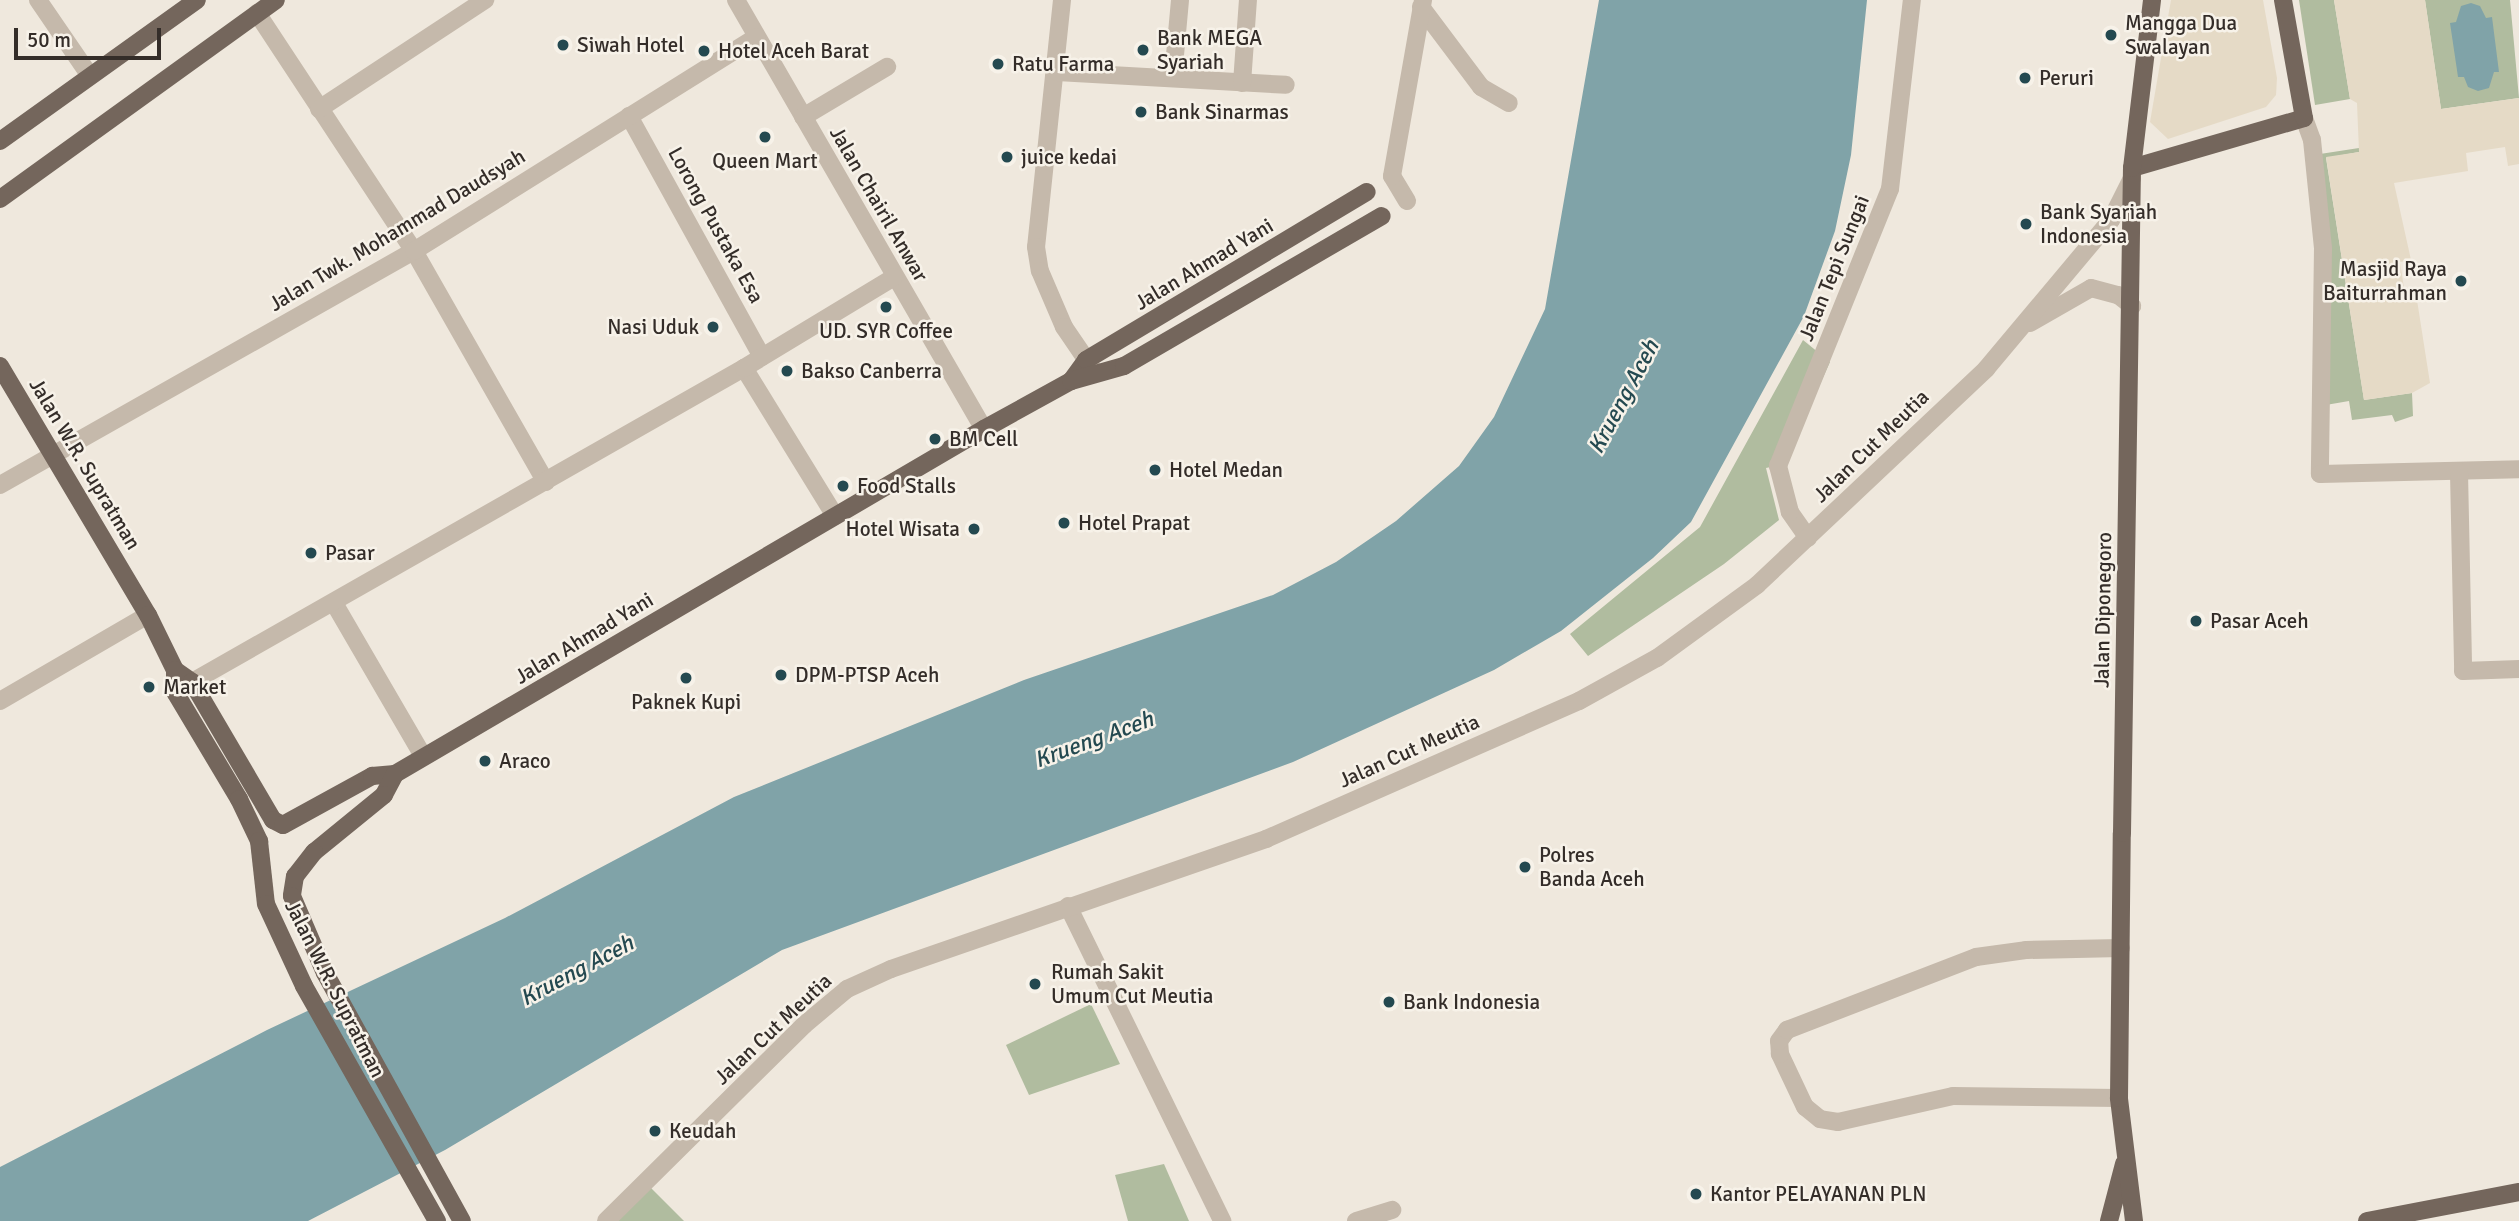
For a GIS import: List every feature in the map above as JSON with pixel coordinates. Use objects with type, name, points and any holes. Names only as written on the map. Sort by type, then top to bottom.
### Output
[{"type":"main road","points":[[0,141],[197,0]]},
{"type":"main road","points":[[0,200],[276,0]]},
{"type":"main road","name":"Jalan Diponegoro","points":[[2134,1221],[2119,1098],[2120,948],[2132,173],[2152,0]]},
{"type":"main road","points":[[2132,173],[2304,118],[2284,0]]},
{"type":"main road","name":"Jalan Ahmad Yani","points":[[1071,381],[1086,360],[1367,192]]},
{"type":"main road","name":"Jalan Ahmad Yani","points":[[174,670],[192,682],[279,825],[372,776],[395,774],[984,429],[1071,381],[1098,377],[1124,366],[1382,216]]},
{"type":"main road","points":[[1304,231],[1317,255]]},
{"type":"main road","name":"Jalan W.R. Supratman","points":[[0,366],[54,452],[148,615],[174,670],[175,692],[259,841],[266,904],[304,986],[423,1202],[437,1221]]},
{"type":"main road","points":[[395,774],[384,795],[328,837],[295,876],[294,907],[325,973],[462,1221]]},
{"type":"main road","points":[[2109,1221],[2127,1151]]},
{"type":"main road","points":[[2367,1221],[2519,1192]]},
{"type":"street","points":[[38,0],[90,76]]},
{"type":"street","points":[[319,109],[485,0]]},
{"type":"street","name":"Jalan Chairil Anwar","points":[[736,0],[984,429]]},
{"type":"street","points":[[1062,0],[1057,72],[1036,208],[1036,247],[1040,271],[1064,327],[1098,377]]},
{"type":"street","points":[[1173,77],[1181,0]]},
{"type":"street","points":[[1241,83],[1248,0]]},
{"type":"street","name":"Jalan Tepi Sungai","points":[[1808,538],[1790,512],[1778,466],[1891,189],[1912,0]]},
{"type":"street","points":[[1422,4],[1481,87],[1509,103]]},
{"type":"street","points":[[1407,201],[1392,176],[1422,4]]},
{"type":"street","points":[[257,13],[414,251],[546,482]]},
{"type":"street","name":"Jalan Twk. Mohammad Daudsyah","points":[[0,485],[54,452],[414,251],[757,37]]},
{"type":"street","points":[[803,117],[887,67]]},
{"type":"street","points":[[1057,72],[1286,85]]},
{"type":"street","name":"Lorong Pustaka Esa","points":[[629,116],[762,357]]},
{"type":"street","points":[[2304,118],[2312,140],[2323,248],[2320,474],[2519,469]]},
{"type":"street","name":"Jalan Cut Meutia","points":[[606,1221],[804,1025],[847,989],[891,969],[1266,839],[1579,701],[1657,658],[1757,585],[1986,369],[2014,332],[2111,220],[2132,173]]},
{"type":"street","points":[[175,692],[744,368],[894,277]]},
{"type":"street","points":[[2014,332],[2091,288],[2118,295],[2132,306]]},
{"type":"street","points":[[744,368],[835,516]]},
{"type":"street","points":[[2459,472],[2463,671],[2519,669]]},
{"type":"street","points":[[334,603],[423,756]]},
{"type":"street","points":[[0,701],[148,615]]},
{"type":"street","points":[[1068,906],[1222,1221]]},
{"type":"street","points":[[2119,1098],[1953,1096],[1838,1122],[1820,1119],[1805,1107],[1780,1054],[1779,1041],[1787,1030],[1976,957],[2026,950],[2120,948]]},
{"type":"street","points":[[1356,1221],[1391,1210]]},
{"type":"green space","points":[[2299,0],[2334,0],[2350,99],[2315,105]]},
{"type":"green space","points":[[2425,0],[2510,0],[2519,98],[2441,109]]},
{"type":"green space","points":[[2359,148],[2359,152],[2326,158],[2364,400],[2412,393],[2413,416],[2395,422],[2392,415],[2352,420],[2349,401],[2320,406],[2320,154]]},
{"type":"green space","points":[[1803,340],[1830,362],[1784,464],[1766,468],[1779,520],[1724,564],[1588,656],[1570,634],[1700,527]]},
{"type":"green space","points":[[1091,1004],[1120,1064],[1029,1095],[1006,1045]]},
{"type":"green space","points":[[1164,1164],[1189,1221],[1128,1221],[1115,1175]]},
{"type":"green space","points":[[651,1188],[684,1221],[615,1221]]},
{"type":"shaded area","points":[[2171,0],[2263,0],[2277,78],[2276,95],[2266,107],[2168,139],[2150,122]]},
{"type":"shaded area","points":[[2334,0],[2425,0],[2441,109],[2519,98],[2519,164],[2508,166],[2505,147],[2466,153],[2468,171],[2394,183],[2411,260],[2400,262],[2406,301],[2417,300],[2430,383],[2412,393],[2364,400],[2326,157],[2359,152],[2357,103],[2350,99]]},
{"type":"water","name":"Krueng Aceh","points":[[1599,0],[1867,0],[1851,155],[1835,231],[1804,316],[1691,522],[1653,558],[1561,631],[1494,670],[1293,762],[782,950],[445,1150],[308,1221],[0,1221],[0,1167],[267,1030],[505,918],[734,797],[1024,680],[1273,595],[1336,562],[1396,521],[1459,466],[1494,417],[1545,309]]},
{"type":"water","points":[[2471,3],[2480,6],[2486,18],[2492,17],[2499,72],[2494,72],[2489,88],[2478,91],[2468,87],[2464,77],[2458,77],[2450,23],[2456,22],[2461,6]]},
{"type":"place","name":"Mangga Dua Swalayan","points":[[2111,35]]},
{"type":"place","name":"Siwah Hotel","points":[[563,45]]},
{"type":"place","name":"Bank MEGA Syariah","points":[[1143,50]]},
{"type":"place","name":"Hotel Aceh Barat","points":[[704,51]]},
{"type":"place","name":"Ratu Farma","points":[[998,64]]},
{"type":"place","name":"Peruri","points":[[2025,78]]},
{"type":"place","name":"Bank Sinarmas","points":[[1141,112]]},
{"type":"place","name":"Queen Mart","points":[[765,137]]},
{"type":"place","name":"juice kedai","points":[[1007,157]]},
{"type":"place","name":"Bank Syariah Indonesia","points":[[2026,224]]},
{"type":"place","name":"Masjid Raya Baiturrahman","points":[[2461,281]]},
{"type":"place","name":"UD. SYR Coffee","points":[[886,307]]},
{"type":"place","name":"Nasi Uduk","points":[[713,327]]},
{"type":"place","name":"Bakso Canberra","points":[[787,371]]},
{"type":"place","name":"BM Cell","points":[[935,439]]},
{"type":"place","name":"Hotel Medan","points":[[1155,470]]},
{"type":"place","name":"Food Stalls","points":[[843,486]]},
{"type":"place","name":"Hotel Prapat","points":[[1064,523]]},
{"type":"place","name":"Hotel Wisata","points":[[974,529]]},
{"type":"place","name":"Pasar","points":[[311,553]]},
{"type":"place","name":"Pasar Aceh","points":[[2196,621]]},
{"type":"place","name":"DPM-PTSP Aceh","points":[[781,675]]},
{"type":"place","name":"Paknek Kupi","points":[[686,678]]},
{"type":"place","name":"Market","points":[[149,687]]},
{"type":"place","name":"Araco","points":[[485,761]]},
{"type":"place","name":"Polres Banda Aceh","points":[[1525,867]]},
{"type":"place","name":"Rumah Sakit Umum Cut Meutia","points":[[1035,984]]},
{"type":"place","name":"Bank Indonesia","points":[[1389,1002]]},
{"type":"place","name":"Keudah","points":[[655,1131]]},
{"type":"place","name":"Kantor PELAYANAN PLN","points":[[1696,1194]]}]
